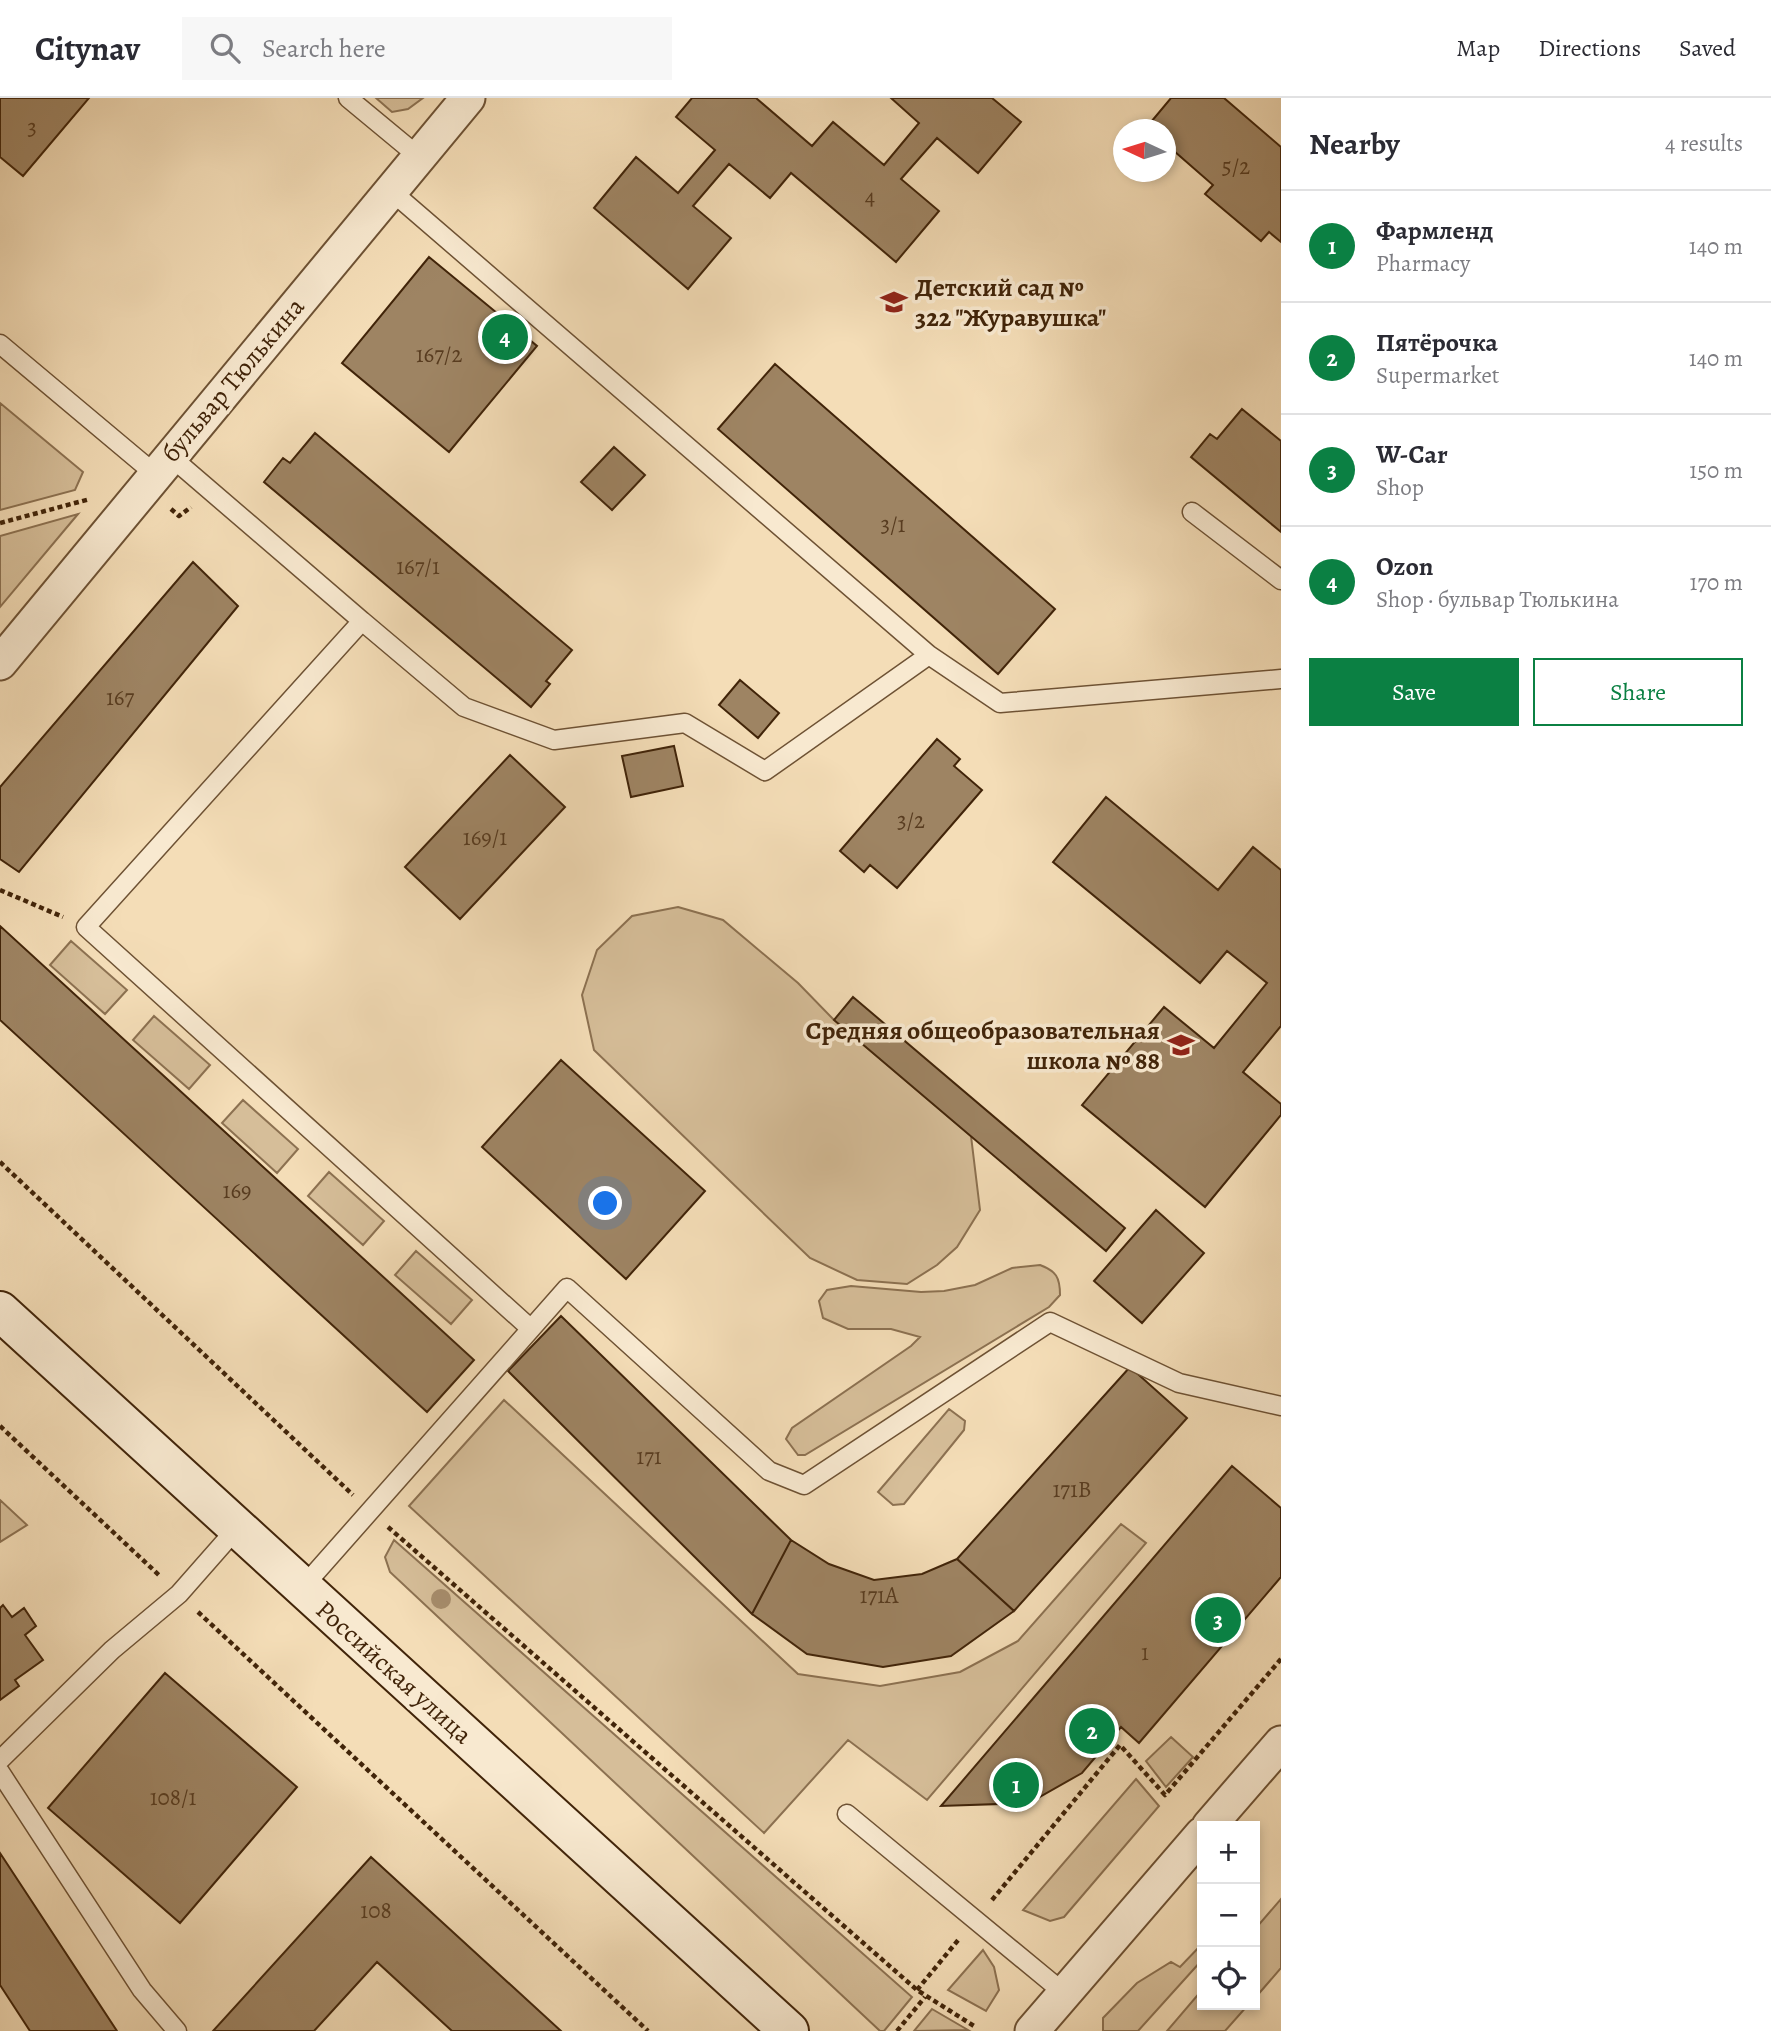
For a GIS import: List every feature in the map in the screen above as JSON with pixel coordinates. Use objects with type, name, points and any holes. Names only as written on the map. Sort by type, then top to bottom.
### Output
[{"type":"main road","name":"Российская улица","points":[[0,1311],[789,2031]]},
{"type":"street","name":"бульвар Тюлькина","points":[[0,663],[468,98]]},
{"type":"street","points":[[1213,1821],[1281,1743]]},
{"type":"street","points":[[1032,2031],[1197,1840]]},
{"type":"lane","points":[[348,98],[418,156]]},
{"type":"lane","points":[[390,190],[929,655],[1000,703],[1281,679]]},
{"type":"lane","points":[[0,344],[163,465],[362,621],[464,706],[554,740],[685,723],[765,771],[929,655]]},
{"type":"lane","points":[[1192,512],[1281,580]]},
{"type":"lane","points":[[362,621],[86,927],[531,1329]]},
{"type":"lane","points":[[302,1588],[567,1288],[769,1471],[804,1485],[1050,1322],[1179,1383],[1281,1406]]},
{"type":"lane","points":[[0,1760],[112,1650],[179,1594],[237,1528]]},
{"type":"lane","points":[[0,1772],[142,1990],[177,2031]]},
{"type":"lane","points":[[847,1814],[1064,1993]]},
{"type":"path","points":[[0,890],[86,927]]},
{"type":"path","points":[[0,1162],[370,1511],[925,1997],[974,2026]]},
{"type":"path","points":[[0,1426],[648,2031]]},
{"type":"path","points":[[917,1990],[1120,1745],[1165,1795],[1281,1658]]},
{"type":"path","points":[[897,2031],[925,1997]]},
{"type":"shaded area","points":[[376,98],[423,98],[408,109],[392,112]]},
{"type":"shaded area","points":[[0,403],[83,472],[75,490],[0,510]]},
{"type":"shaded area","points":[[78,514],[0,607],[0,536]]},
{"type":"shaded area","points":[[678,907],[723,920],[798,983],[834,1020],[971,1136],[980,1210],[957,1247],[937,1265],[907,1284],[857,1280],[810,1258],[594,1050],[582,995],[597,950],[632,916]]},
{"type":"shaded area","points":[[71,941],[127,990],[105,1014],[50,965]]},
{"type":"shaded area","points":[[154,1016],[210,1065],[189,1089],[133,1040]]},
{"type":"shaded area","points":[[243,1100],[298,1149],[277,1173],[222,1123]]},
{"type":"shaded area","points":[[329,1172],[384,1221],[363,1245],[308,1196]]},
{"type":"shaded area","points":[[416,1251],[472,1300],[451,1324],[395,1275]]},
{"type":"shaded area","points":[[1040,1265],[1053,1272],[1059,1284],[1060,1295],[1049,1307],[805,1455],[798,1455],[786,1439],[792,1428],[911,1346],[920,1337],[891,1329],[848,1329],[823,1318],[819,1301],[827,1290],[851,1286],[921,1292],[944,1291],[975,1285],[1012,1268]]},
{"type":"shaded area","points":[[504,1400],[798,1674],[880,1686],[960,1672],[1018,1641],[1121,1524],[1146,1543],[927,1800],[848,1740],[764,1833],[409,1506]]},
{"type":"shaded area","points":[[949,1409],[965,1421],[964,1430],[904,1504],[893,1505],[878,1492]]},
{"type":"shaded area","points":[[0,1500],[27,1525],[0,1542]]},
{"type":"shaded area","points":[[394,1540],[912,1997],[884,2031],[880,2031],[390,1572],[385,1557]]},
{"type":"shaded area","points":[[1171,1737],[1193,1757],[1166,1787],[1146,1761]]},
{"type":"shaded area","points":[[1136,1779],[1159,1806],[1064,1917],[1050,1921],[1023,1910]]},
{"type":"shaded area","points":[[1281,1899],[1281,1968],[1260,1992],[1260,1947],[1260,1923]]},
{"type":"shaded area","points":[[1197,1949],[1197,1966],[1138,2031],[1103,2031],[1103,2018],[1137,1983],[1171,1962],[1180,1967]]},
{"type":"shaded area","points":[[983,1950],[994,1967],[999,1990],[986,2011],[948,1990]]},
{"type":"shaded area","points":[[1197,1996],[1197,2010],[1244,2010],[1225,2031],[1167,2031]]},
{"type":"shaded area","points":[[932,2009],[968,2030],[914,2031]]},
{"type":"building","points":[[0,98],[89,98],[23,176],[0,157]]},
{"type":"building","points":[[692,98],[756,98],[812,146],[833,122],[884,165],[919,123],[891,98],[992,98],[1021,122],[978,173],[937,138],[901,179],[939,211],[896,262],[791,173],[770,198],[729,164],[693,206],[731,238],[688,289],[594,208],[636,157],[678,193],[715,150],[676,117]]},
{"type":"building","points":[[1171,98],[1224,98],[1281,147],[1281,242],[1269,232],[1261,241],[1205,194],[1213,185],[1176,153],[1176,119],[1154,119]]},
{"type":"building","points":[[429,257],[537,346],[449,452],[342,363]]},
{"type":"building","points":[[775,364],[1055,609],[998,674],[718,429]]},
{"type":"building","points":[[1242,409],[1281,441],[1281,532],[1191,457],[1210,434],[1217,439]]},
{"type":"building","points":[[315,433],[572,650],[546,681],[550,684],[531,707],[264,482],[283,458],[290,463]]},
{"type":"building","points":[[614,447],[645,475],[612,510],[581,482]]},
{"type":"building","points":[[193,562],[238,606],[19,872],[0,859],[0,787]]},
{"type":"building","points":[[740,680],[779,713],[758,738],[719,705]]},
{"type":"building","points":[[937,739],[960,759],[954,766],[982,790],[897,888],[870,865],[864,872],[840,851]]},
{"type":"building","points":[[674,746],[683,786],[631,797],[622,756]]},
{"type":"building","points":[[510,755],[565,807],[460,919],[405,867]]},
{"type":"building","points":[[1106,797],[1218,890],[1253,847],[1281,870],[1281,1026],[1243,1072],[1281,1104],[1281,1115],[1205,1207],[1082,1105],[1164,1007],[1214,1048],[1267,983],[1227,951],[1200,983],[1053,862]]},
{"type":"building","points":[[0,926],[474,1360],[427,1412],[0,1020]]},
{"type":"building","points":[[853,997],[1125,1228],[1106,1251],[834,1020]]},
{"type":"building","points":[[561,1060],[705,1191],[626,1279],[482,1147]]},
{"type":"building","points":[[1156,1210],[1204,1253],[1142,1323],[1094,1281]]},
{"type":"building","points":[[561,1316],[791,1540],[752,1614],[508,1371]]},
{"type":"building","points":[[1130,1367],[1187,1418],[1014,1611],[957,1559]]},
{"type":"building","points":[[1232,1466],[1281,1508],[1281,1577],[1139,1743],[1121,1727],[1082,1773],[1029,1803],[941,1806]]},
{"type":"building","points":[[791,1540],[829,1564],[874,1580],[922,1574],[957,1559],[1014,1611],[951,1656],[883,1667],[807,1654],[752,1614]]},
{"type":"building","points":[[3,1605],[12,1617],[24,1608],[36,1626],[25,1635],[43,1660],[15,1680],[19,1686],[0,1700],[0,1608]]},
{"type":"building","points":[[165,1673],[297,1787],[180,1923],[48,1808]]},
{"type":"building","points":[[0,1853],[117,2031],[30,2031],[0,1985]]},
{"type":"building","points":[[371,1857],[561,2031],[452,2031],[377,1962],[314,2031],[213,2031]]},
{"type":"place","name":"Детский сад № 322 \"Журавушка\"","points":[[894,302]]},
{"type":"place","name":"Ozon","points":[[505,337]]},
{"type":"place","name":"Средняя общеобразовательная школа № 88","points":[[1181,1045]]},
{"type":"place","name":"W-Car","points":[[1218,1620]]},
{"type":"place","name":"Пятёрочка","points":[[1092,1731]]},
{"type":"place","name":"Фармленд","points":[[1016,1785]]}]
